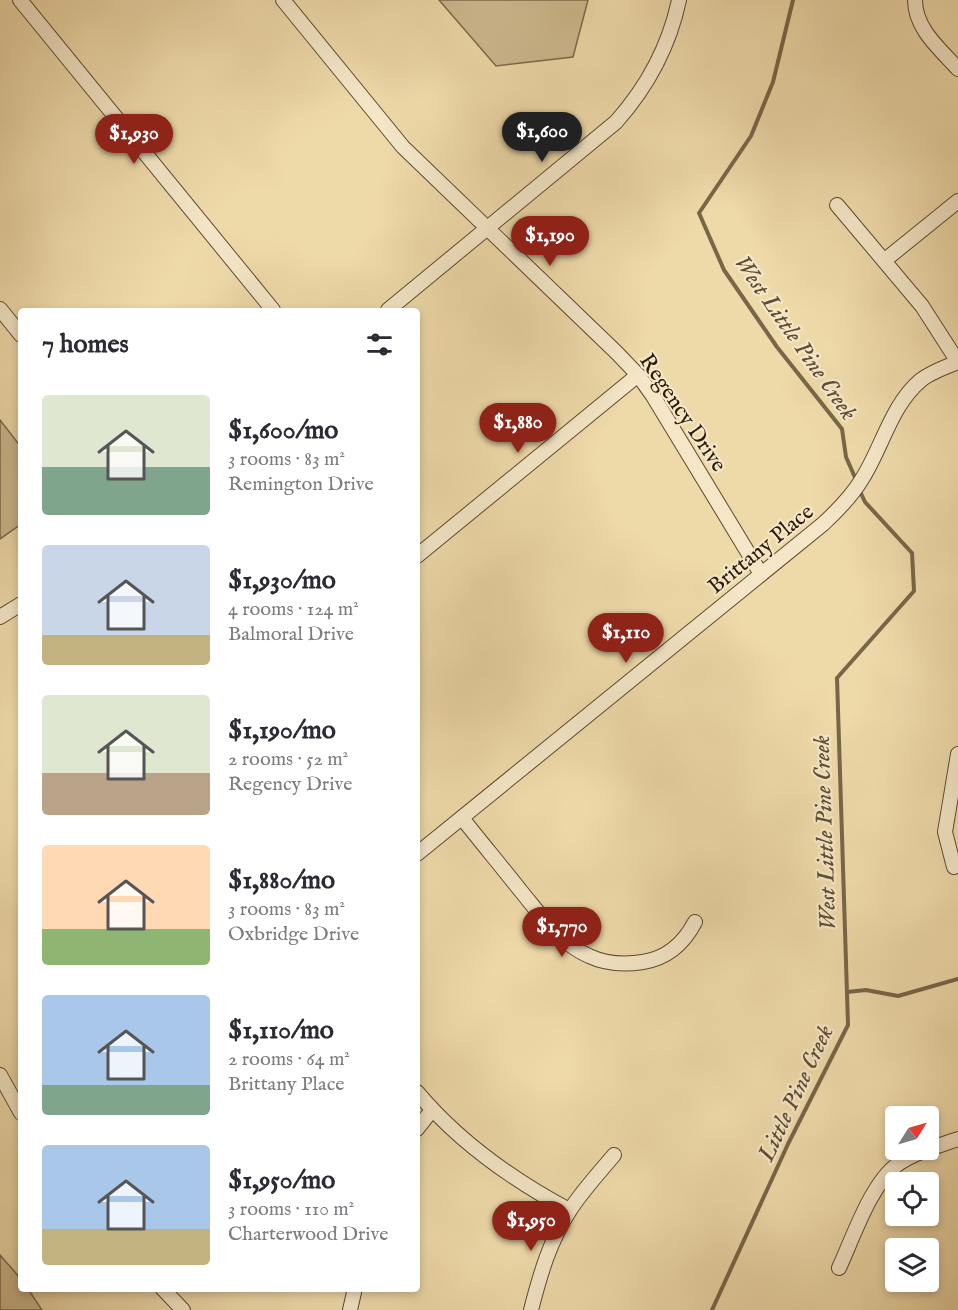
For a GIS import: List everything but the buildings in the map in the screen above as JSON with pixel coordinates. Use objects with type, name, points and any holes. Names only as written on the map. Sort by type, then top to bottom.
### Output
[{"type":"street","points":[[20,0],[271,308]]},
{"type":"street","name":"Regency Drive","points":[[283,0],[403,147],[639,375],[669,420],[761,574]]},
{"type":"street","points":[[390,308],[616,122],[652,75],[674,24],[679,0]]},
{"type":"street","points":[[915,0],[917,15],[924,30],[958,69]]},
{"type":"street","points":[[885,260],[958,201]]},
{"type":"street","points":[[837,205],[922,306],[958,362]]},
{"type":"street","points":[[0,309],[18,331]]},
{"type":"street","name":"Brittany Place","points":[[420,852],[823,524],[857,486],[910,392],[927,376],[958,362]]},
{"type":"street","points":[[420,554],[639,375]]},
{"type":"street","points":[[0,617],[18,606]]},
{"type":"street","points":[[954,867],[945,832],[958,754]]},
{"type":"street","points":[[462,818],[548,924],[568,943],[588,956],[610,963],[649,961],[680,945],[695,922]]},
{"type":"street","points":[[0,1075],[18,1108]]},
{"type":"street","points":[[420,1096],[463,1139],[486,1157],[520,1181],[569,1210]]},
{"type":"street","points":[[420,1125],[432,1110]]},
{"type":"street","points":[[839,1268],[875,1190],[890,1171],[910,1157],[958,1139]]},
{"type":"street","points":[[531,1310],[551,1244],[569,1210],[614,1155]]},
{"type":"street","points":[[166,1292],[183,1310]]},
{"type":"street","points":[[350,1310],[354,1292]]},
{"type":"shaded area","points":[[439,0],[588,0],[573,57],[496,66]]},
{"type":"shaded area","points":[[0,420],[18,443],[18,526],[0,539]]},
{"type":"shaded area","points":[[0,1255],[18,1276],[18,1292],[30,1292],[42,1310],[0,1310]]},
{"type":"waterway","name":"West Little Pine Creek","points":[[793,0],[773,82],[751,136],[699,213],[724,270],[777,347],[842,429],[846,457],[857,482]]},
{"type":"waterway","name":"West Little Pine Creek","points":[[712,1310],[788,1144],[848,1025],[837,678],[914,591],[912,553],[865,502],[859,489]]},
{"type":"waterway","name":"Little Pine Creek","points":[[847,992],[866,990],[898,996],[958,979]]}]
